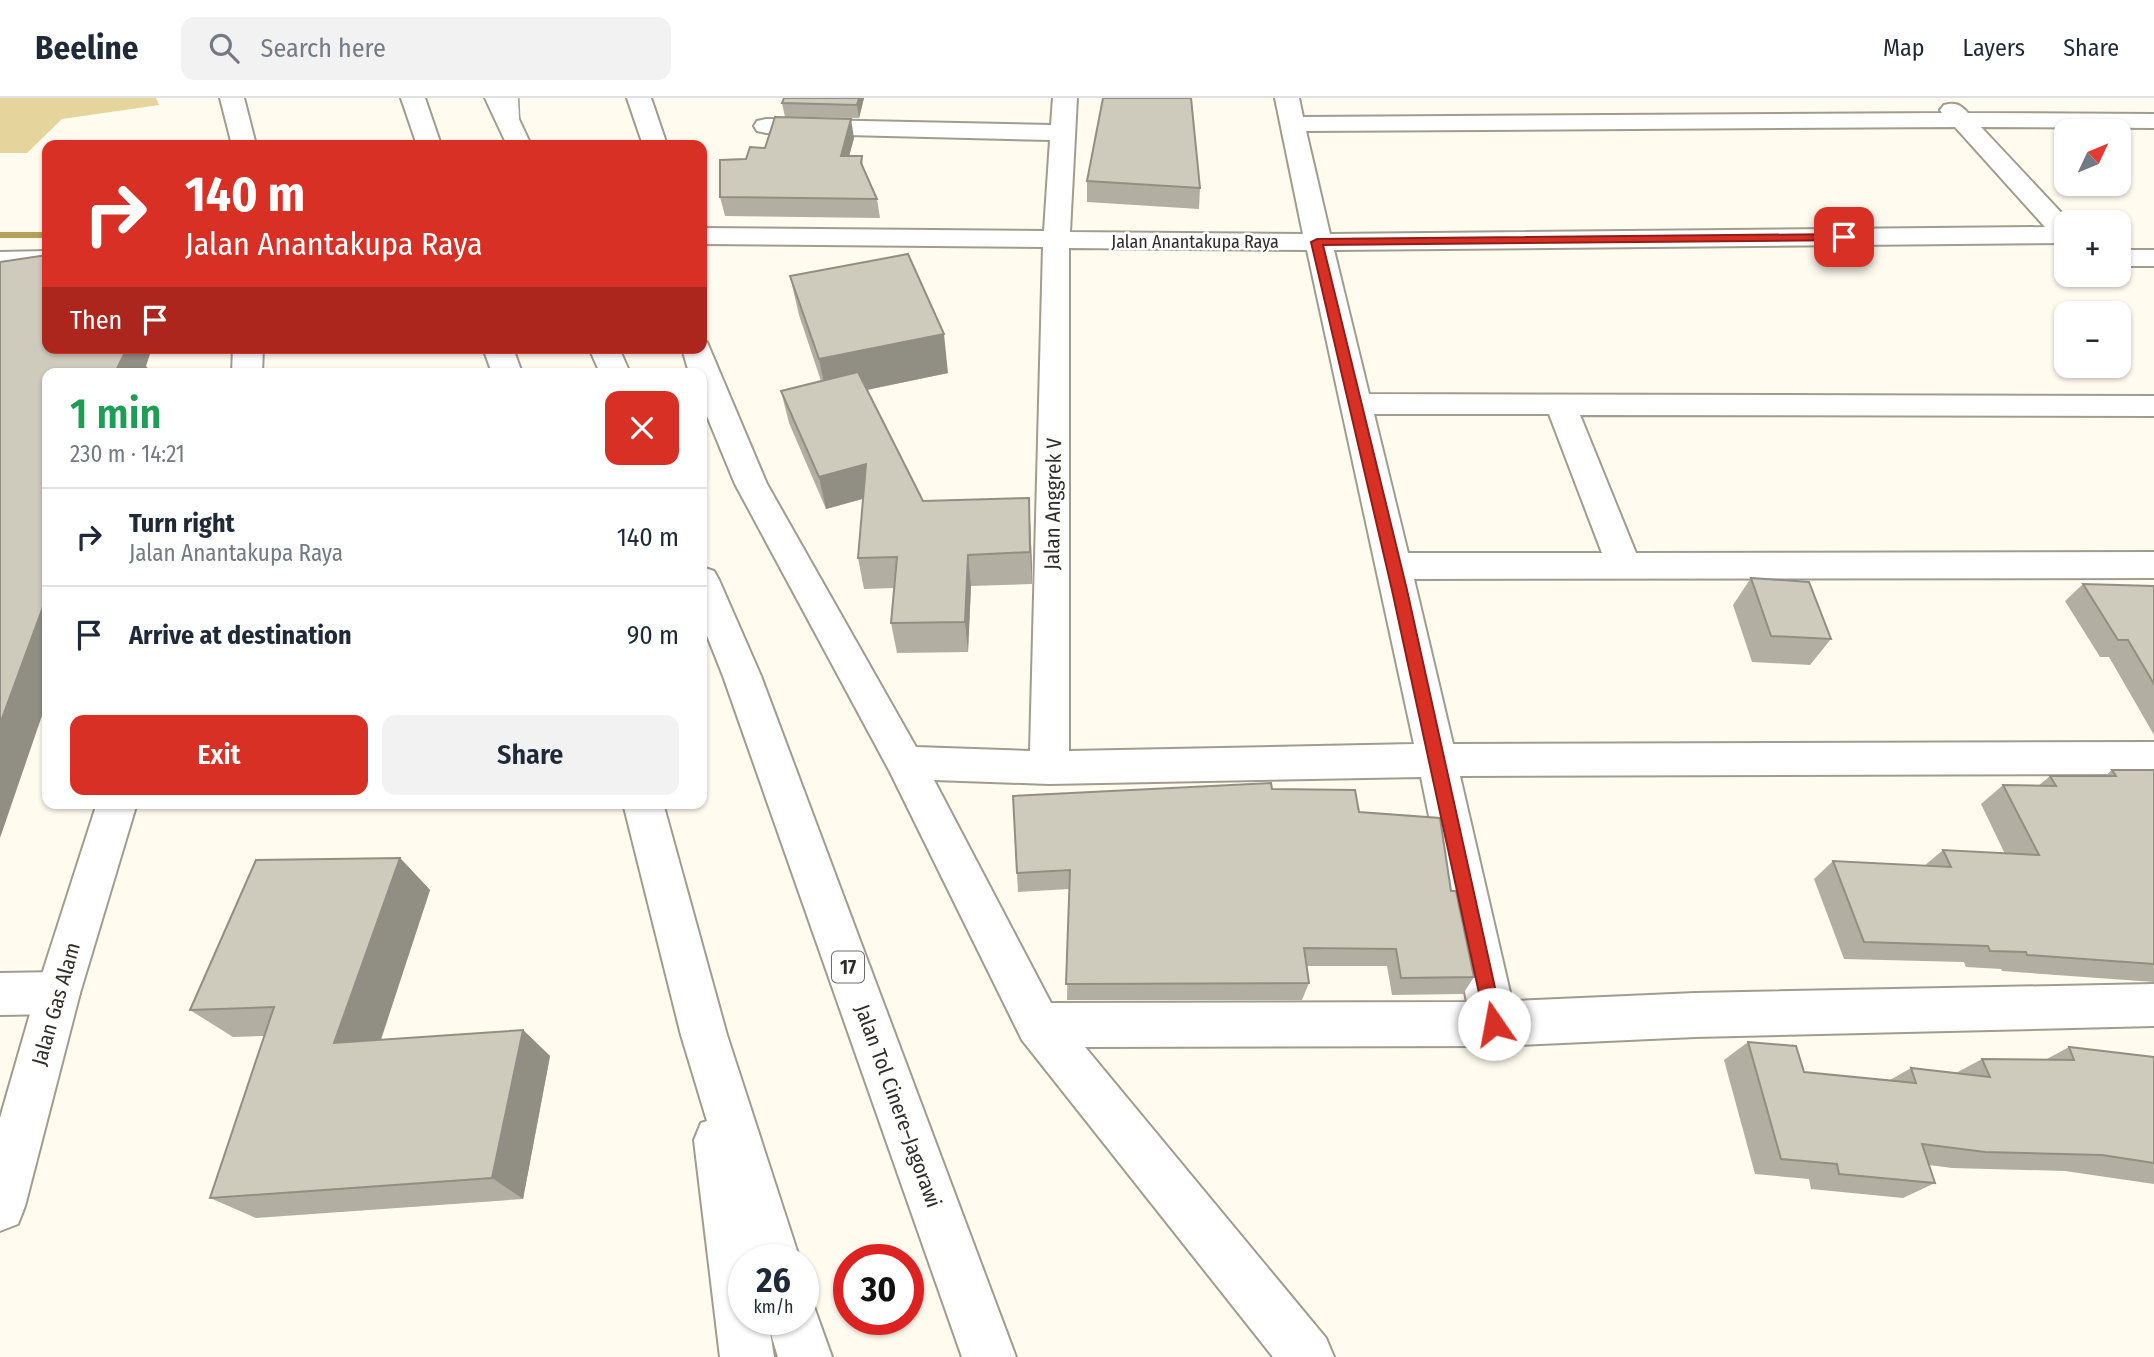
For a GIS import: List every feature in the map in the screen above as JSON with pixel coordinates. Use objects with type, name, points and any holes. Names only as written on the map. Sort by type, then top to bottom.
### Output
[{"type":"main road","points":[[232,98],[243,140]]},
{"type":"main road","points":[[413,98],[427,140]]},
{"type":"main road","points":[[497,98],[517,140]]},
{"type":"main road","points":[[639,98],[653,140]]},
{"type":"main road","name":"Jalan Anggrek V","points":[[1049,768],[1056,253],[1065,98]]},
{"type":"main road","points":[[1287,98],[1319,253],[1357,404],[1438,761],[1494,1024]]},
{"type":"main road","points":[[1941,98],[2054,221]]},
{"type":"main road","points":[[2041,98],[2062,119]]},
{"type":"main road","points":[[1293,124],[2054,121]]},
{"type":"main road","points":[[2132,121],[2154,121]]},
{"type":"main road","points":[[766,126],[1061,132]]},
{"type":"main road","name":"Jalan Anantakupa Raya","points":[[1319,253],[2054,235]]},
{"type":"main road","points":[[2131,235],[2154,235]]},
{"type":"main road","points":[[0,237],[42,236]]},
{"type":"main road","name":"Jalan Anantakupa Raya","points":[[707,236],[1056,253]]},
{"type":"main road","name":"Jalan Anantakupa Raya","points":[[707,261],[1056,253],[2054,258]]},
{"type":"main road","points":[[2131,258],[2154,258]]},
{"type":"main road","points":[[0,260],[42,259]]},
{"type":"main road","points":[[707,378],[751,484],[905,763],[1038,1025],[1307,1357]]},
{"type":"main road","points":[[1357,404],[2154,406]]},
{"type":"main road","points":[[1560,404],[1624,566]]},
{"type":"main road","points":[[1394,566],[2154,565]]},
{"type":"main road","name":"Jalan Tol Cinere–Jagorawi","points":[[707,592],[742,676],[989,1357]]},
{"type":"main road","points":[[905,763],[1049,768],[1438,761],[2154,758]]},
{"type":"main road","name":"Jalan Gas Alam","points":[[0,1206],[58,993],[115,809]]},
{"type":"main road","points":[[644,809],[704,1035],[769,1244]]},
{"type":"main road","points":[[0,995],[58,993]]},
{"type":"main road","points":[[1038,1025],[1494,1024],[1695,1015],[2154,1005]]},
{"type":"main road","points":[[704,1035],[747,1357]]},
{"type":"main road","points":[[798,1335],[805,1357]]},
{"type":"lane","points":[[512,98],[517,140]]},
{"type":"shaded area","points":[[0,98],[156,98],[159,105],[62,119],[27,153],[0,153]]},
{"type":"building","points":[[784,98],[859,98],[857,105],[782,103]]},
{"type":"building","points":[[1103,98],[1191,98],[1200,188],[1087,181]]},
{"type":"building","points":[[775,117],[851,119],[841,156],[862,156],[861,163],[877,199],[720,197],[720,160],[746,159],[750,147],[765,148]]},
{"type":"building","points":[[908,254],[944,334],[819,359],[790,276]]},
{"type":"building","points":[[42,256],[42,354],[124,354],[117,368],[42,368],[42,610],[0,724],[0,262]]},
{"type":"building","points":[[858,372],[923,501],[1029,498],[1030,552],[968,555],[965,622],[891,623],[897,557],[858,558],[866,464],[819,477],[781,391]]},
{"type":"building","points":[[1751,578],[1809,582],[1831,639],[1771,636]]},
{"type":"building","points":[[2083,584],[2154,586],[2154,684],[2128,640],[2118,640]]},
{"type":"building","points":[[2112,770],[2154,770],[2154,964],[1990,951],[1988,946],[1864,942],[1833,861],[1951,867],[1943,850],[2039,855],[2003,785],[2056,786],[2050,776],[2116,776]]},
{"type":"building","points":[[1271,783],[1272,789],[1355,790],[1359,812],[1440,818],[1451,891],[1456,891],[1474,977],[1401,978],[1396,949],[1304,948],[1309,983],[1066,984],[1070,870],[1017,873],[1013,796]]},
{"type":"building","points":[[400,858],[334,1043],[523,1030],[492,1178],[210,1198],[274,1007],[190,1010],[256,860]]},
{"type":"building","points":[[1748,1042],[1796,1046],[1804,1072],[1916,1083],[1911,1068],[1990,1077],[1982,1059],[2074,1060],[2069,1047],[2154,1057],[2154,1163],[2102,1155],[1985,1152],[1922,1144],[1935,1183],[1839,1174],[1837,1164],[1781,1159]]},
{"type":"waterway","points":[[0,235],[42,235]]},
{"type":"route","points":[[1494,1024],[1438,761],[1357,404],[1317,242],[1844,237]]}]
